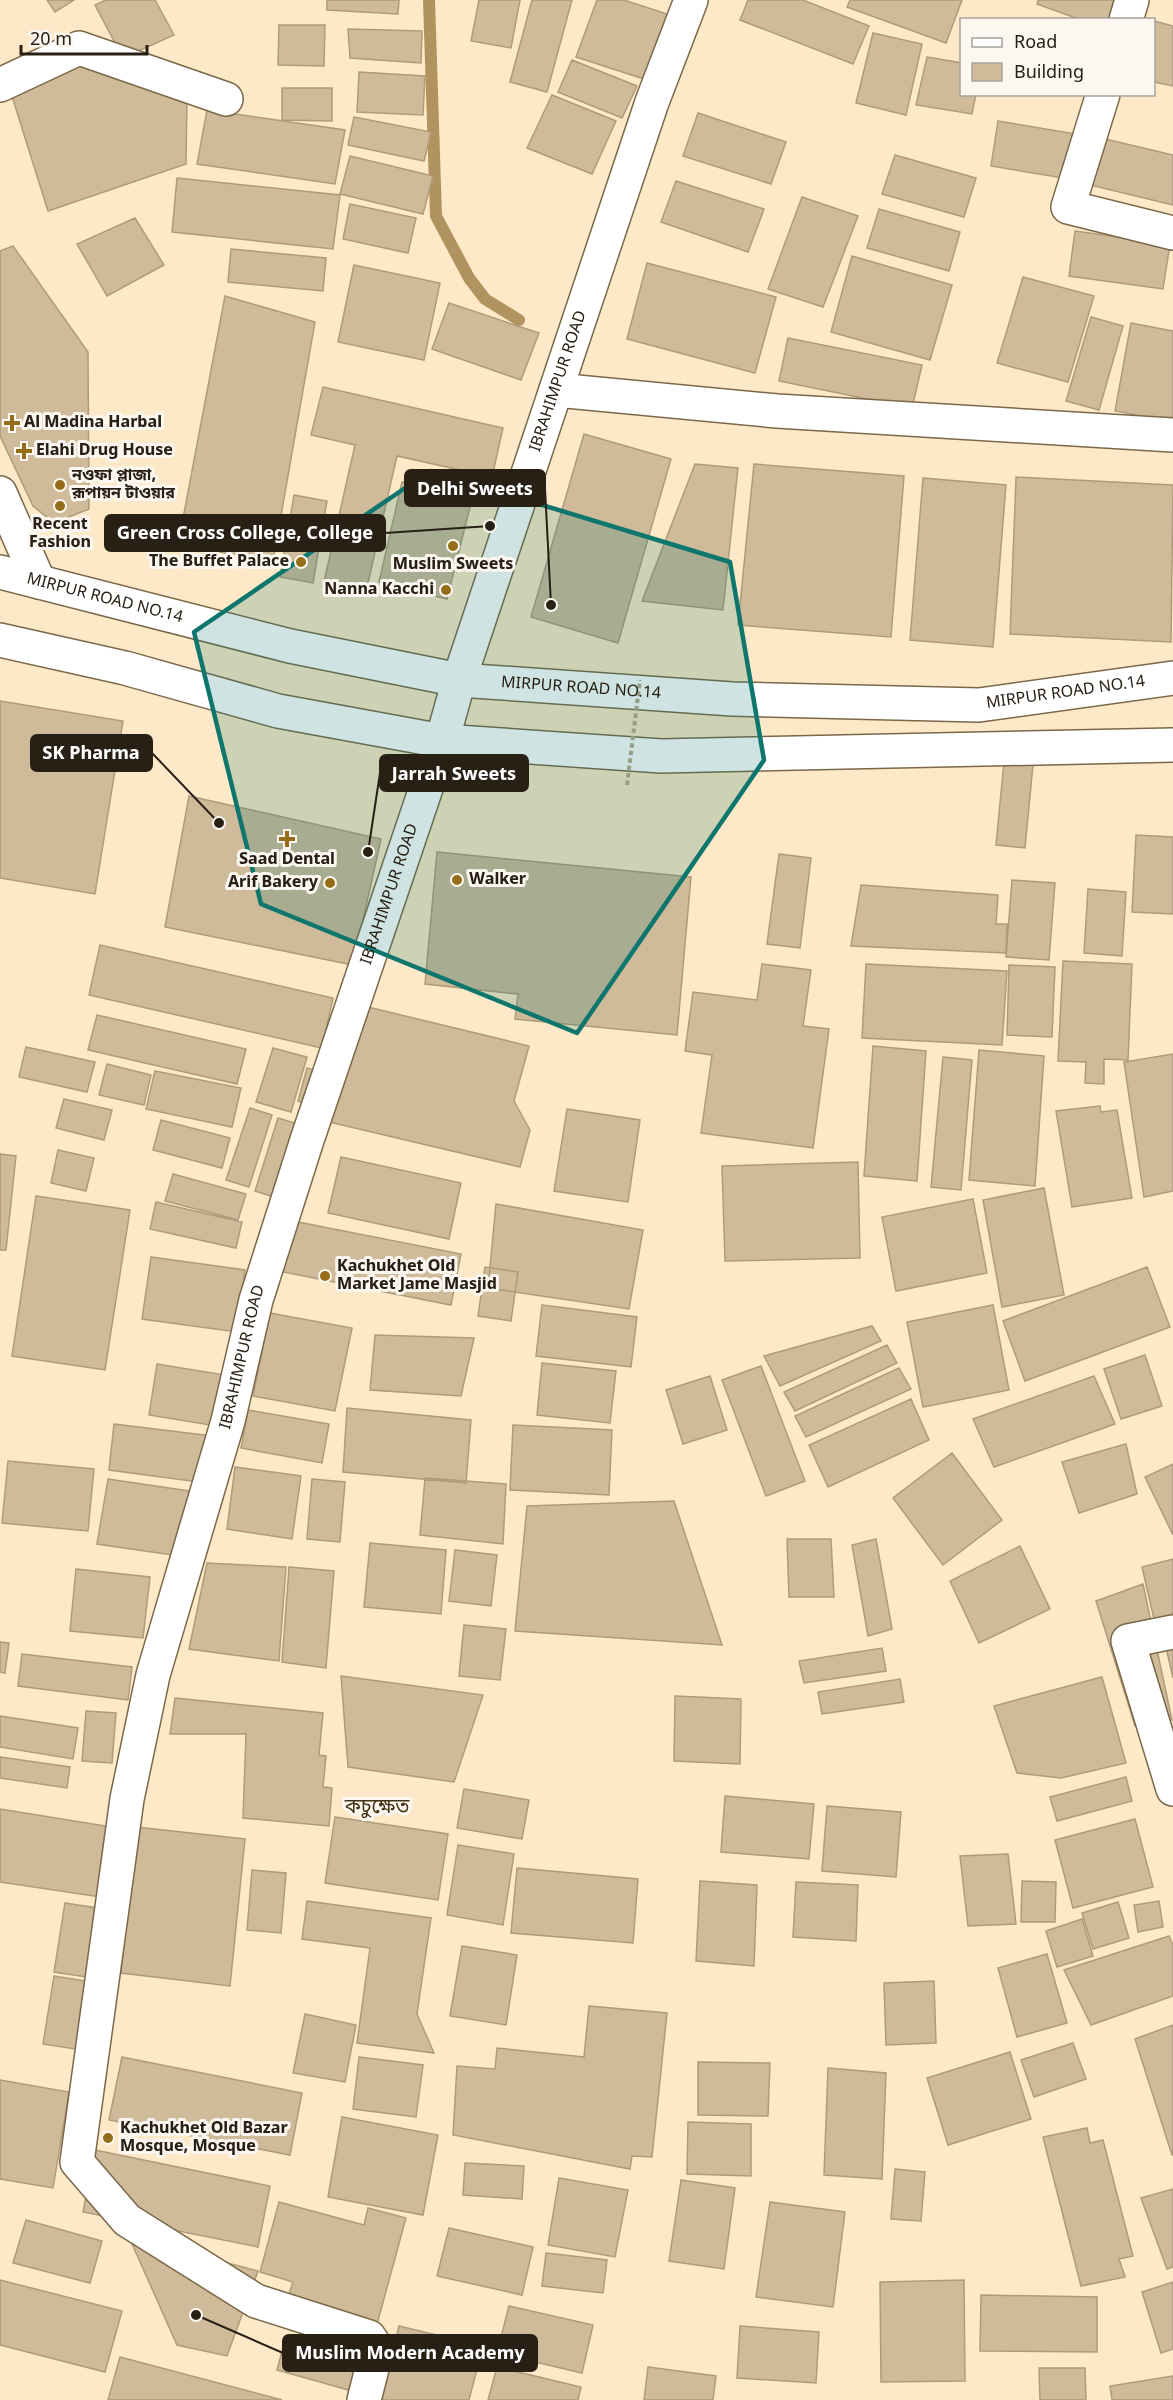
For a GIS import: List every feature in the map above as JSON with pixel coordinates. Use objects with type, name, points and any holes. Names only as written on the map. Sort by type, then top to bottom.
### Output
[{"type":"street","name":"IBRAHIMPUR ROAD","points":[[364,2400],[377,2349],[369,2337],[256,2301],[127,2220],[77,2162],[127,1799],[153,1675],[228,1420],[256,1300],[307,1140],[442,741],[459,680],[652,102],[691,0]]},
{"type":"street","points":[[1127,18],[1132,0]]},
{"type":"street","points":[[0,85],[79,48],[226,99]]},
{"type":"street","points":[[1102,96],[1068,207],[1173,233]]},
{"type":"street","points":[[556,390],[789,412],[1173,435]]},
{"type":"street","points":[[0,493],[39,582]]},
{"type":"street","name":"MIRPUR ROAD NO.14","points":[[0,573],[290,646],[459,680],[732,699],[979,705],[1173,678]]},
{"type":"street","points":[[0,640],[125,668],[278,711],[442,741],[662,756],[1173,745]]},
{"type":"street","points":[[1173,1632],[1128,1641],[1173,1789]]},
{"type":"path","points":[[627,784],[640,680]]},
{"type":"highlighted area","points":[[430,471],[730,562],[764,760],[577,1033],[261,904],[194,632]]},
{"type":"building","points":[[47,0],[74,0],[55,12]]},
{"type":"building","points":[[106,0],[155,0],[174,35],[123,58],[95,5]]},
{"type":"building","points":[[327,0],[399,0],[398,14],[327,10]]},
{"type":"building","points":[[479,0],[520,0],[511,48],[471,41]]},
{"type":"building","points":[[532,0],[572,0],[547,92],[510,82]]},
{"type":"building","points":[[597,0],[624,0],[673,16],[650,81],[576,57]]},
{"type":"building","points":[[748,0],[803,0],[869,26],[853,64],[740,20]]},
{"type":"building","points":[[850,0],[962,0],[946,43],[847,7]]},
{"type":"building","points":[[1038,0],[1120,0],[1114,18],[1076,18],[1037,4]]},
{"type":"building","points":[[1155,21],[1173,26],[1173,86],[1155,82]]},
{"type":"building","points":[[279,25],[325,25],[324,66],[278,65]]},
{"type":"building","points":[[348,29],[422,31],[421,63],[350,58]]},
{"type":"building","points":[[873,33],[922,44],[906,115],[856,103]]},
{"type":"building","points":[[80,54],[187,97],[186,164],[48,211],[11,93]]},
{"type":"building","points":[[927,57],[960,63],[960,96],[976,96],[972,114],[916,105]]},
{"type":"building","points":[[572,60],[637,86],[622,118],[558,92]]},
{"type":"building","points":[[359,72],[425,76],[423,115],[357,112]]},
{"type":"building","points":[[282,88],[332,88],[332,121],[282,120]]},
{"type":"building","points":[[552,95],[616,121],[592,174],[527,148]]},
{"type":"building","points":[[207,110],[345,130],[335,184],[197,164]]},
{"type":"building","points":[[698,113],[786,142],[771,184],[683,156]]},
{"type":"building","points":[[354,117],[431,132],[424,161],[348,145]]},
{"type":"building","points":[[998,121],[1076,134],[1069,179],[991,166]]},
{"type":"building","points":[[1101,138],[1173,155],[1173,205],[1090,185]]},
{"type":"building","points":[[895,155],[976,178],[964,217],[882,194]]},
{"type":"building","points":[[350,156],[433,176],[423,214],[340,194]]},
{"type":"building","points":[[177,178],[340,195],[333,249],[172,232]]},
{"type":"building","points":[[676,181],[764,209],[748,252],[661,222]]},
{"type":"building","points":[[802,197],[858,216],[823,307],[768,289]]},
{"type":"building","points":[[350,204],[416,218],[408,253],[343,239]]},
{"type":"building","points":[[879,209],[960,232],[949,271],[867,248]]},
{"type":"building","points":[[135,218],[164,265],[107,296],[77,244]]},
{"type":"building","points":[[1075,231],[1170,244],[1163,289],[1069,276]]},
{"type":"building","points":[[13,246],[88,352],[89,509],[54,523],[33,506],[0,436],[0,251]]},
{"type":"building","points":[[231,249],[326,258],[323,291],[228,282]]},
{"type":"building","points":[[852,256],[952,285],[930,360],[831,332]]},
{"type":"building","points":[[647,263],[776,297],[755,373],[627,339]]},
{"type":"building","points":[[354,265],[440,283],[424,360],[338,342]]},
{"type":"building","points":[[1023,277],[1094,296],[1068,382],[997,363]]},
{"type":"building","points":[[225,296],[315,322],[273,561],[178,545]]},
{"type":"building","points":[[449,303],[539,333],[521,380],[432,349]]},
{"type":"building","points":[[1091,317],[1123,326],[1099,410],[1066,401]]},
{"type":"building","points":[[1131,323],[1173,331],[1173,422],[1115,411]]},
{"type":"building","points":[[788,338],[922,365],[912,408],[779,381]]},
{"type":"building","points":[[323,387],[503,428],[492,477],[397,456],[365,596],[323,586],[355,445],[311,435]]},
{"type":"building","points":[[584,434],[671,459],[618,643],[531,617]]},
{"type":"building","points":[[695,464],[738,468],[723,610],[642,601]]},
{"type":"building","points":[[754,464],[904,476],[891,637],[738,625]]},
{"type":"building","points":[[1016,477],[1173,485],[1171,642],[1010,634]]},
{"type":"building","points":[[923,478],[1006,485],[993,647],[910,640]]},
{"type":"building","points":[[402,482],[472,499],[447,599],[379,582]]},
{"type":"building","points":[[294,495],[327,501],[313,583],[280,577]]},
{"type":"building","points":[[0,701],[123,721],[95,894],[0,878]]},
{"type":"building","points":[[1006,741],[1035,744],[1025,848],[996,845]]},
{"type":"building","points":[[189,796],[381,839],[353,965],[165,927]]},
{"type":"building","points":[[1136,835],[1173,837],[1173,914],[1132,912]]},
{"type":"building","points":[[437,852],[691,877],[677,1035],[515,1019],[518,994],[425,984]]},
{"type":"building","points":[[779,854],[811,858],[800,948],[767,944]]},
{"type":"building","points":[[1012,880],[1055,883],[1049,960],[1006,957]]},
{"type":"building","points":[[861,885],[998,895],[996,924],[1007,924],[1006,953],[851,946]]},
{"type":"building","points":[[1088,889],[1126,892],[1122,956],[1084,953]]},
{"type":"building","points":[[100,945],[333,998],[322,1048],[89,995]]},
{"type":"building","points":[[1063,961],[1132,964],[1128,1060],[1104,1059],[1104,1084],[1085,1083],[1086,1062],[1058,1061]]},
{"type":"building","points":[[762,964],[811,970],[803,1026],[829,1029],[813,1148],[701,1133],[712,1055],[685,1051],[693,992],[757,1000]]},
{"type":"building","points":[[866,964],[1007,971],[1002,1045],[862,1038]]},
{"type":"building","points":[[1009,965],[1055,967],[1052,1037],[1007,1035]]},
{"type":"building","points":[[360,1005],[529,1046],[514,1101],[530,1130],[520,1167],[329,1122]]},
{"type":"building","points":[[97,1015],[246,1049],[237,1084],[88,1050]]},
{"type":"building","points":[[873,1046],[926,1051],[917,1181],[864,1176]]},
{"type":"building","points":[[26,1047],[95,1062],[87,1092],[19,1077]]},
{"type":"building","points":[[273,1048],[307,1057],[291,1112],[256,1102]]},
{"type":"building","points":[[979,1050],[1044,1056],[1035,1186],[969,1180]]},
{"type":"building","points":[[1173,1054],[1173,1191],[1144,1197],[1124,1062]]},
{"type":"building","points":[[943,1057],[972,1060],[961,1190],[931,1187]]},
{"type":"building","points":[[107,1064],[151,1075],[144,1105],[99,1095]]},
{"type":"building","points":[[307,1068],[320,1072],[310,1105],[298,1101]]},
{"type":"building","points":[[155,1071],[241,1088],[232,1127],[146,1109]]},
{"type":"building","points":[[64,1099],[112,1110],[104,1140],[56,1128]]},
{"type":"building","points":[[1100,1106],[1101,1112],[1117,1110],[1132,1198],[1072,1207],[1056,1111]]},
{"type":"building","points":[[250,1108],[272,1115],[249,1187],[226,1180]]},
{"type":"building","points":[[567,1109],[640,1120],[628,1202],[554,1191]]},
{"type":"building","points":[[278,1118],[301,1125],[277,1198],[255,1191]]},
{"type":"building","points":[[161,1120],[230,1138],[222,1168],[153,1150]]},
{"type":"building","points":[[58,1150],[94,1158],[86,1191],[51,1183]]},
{"type":"building","points":[[0,1154],[16,1156],[6,1250],[0,1250]]},
{"type":"building","points":[[341,1157],[461,1183],[449,1239],[328,1213]]},
{"type":"building","points":[[858,1162],[860,1258],[725,1261],[722,1166]]},
{"type":"building","points":[[173,1174],[246,1194],[238,1220],[165,1201]]},
{"type":"building","points":[[1044,1188],[1064,1295],[1002,1307],[983,1200]]},
{"type":"building","points":[[36,1196],[130,1210],[105,1370],[12,1356]]},
{"type":"building","points":[[973,1199],[987,1273],[896,1291],[882,1217]]},
{"type":"building","points":[[156,1202],[242,1222],[236,1248],[150,1229]]},
{"type":"building","points":[[496,1204],[643,1230],[629,1309],[488,1288]]},
{"type":"building","points":[[293,1221],[461,1254],[451,1305],[283,1272]]},
{"type":"building","points":[[151,1257],[245,1270],[237,1332],[142,1319]]},
{"type":"building","points":[[485,1267],[518,1272],[511,1321],[478,1316]]},
{"type":"building","points":[[1147,1267],[1170,1327],[1025,1381],[1003,1321]]},
{"type":"building","points":[[542,1305],[637,1317],[631,1367],[536,1356]]},
{"type":"building","points":[[993,1305],[1009,1390],[923,1407],[907,1322]]},
{"type":"building","points":[[270,1313],[352,1328],[335,1411],[253,1396]]},
{"type":"building","points":[[872,1326],[881,1341],[780,1386],[764,1356]]},
{"type":"building","points":[[375,1335],[474,1338],[461,1396],[370,1390]]},
{"type":"building","points":[[887,1345],[897,1363],[795,1411],[784,1392]]},
{"type":"building","points":[[1145,1355],[1162,1406],[1121,1419],[1104,1369]]},
{"type":"building","points":[[542,1363],[616,1371],[610,1423],[537,1415]]},
{"type":"building","points":[[157,1364],[231,1376],[222,1427],[149,1415]]},
{"type":"building","points":[[761,1366],[805,1481],[766,1496],[722,1380]]},
{"type":"building","points":[[899,1368],[911,1389],[806,1437],[795,1416]]},
{"type":"building","points":[[710,1376],[727,1430],[683,1444],[666,1390]]},
{"type":"building","points":[[1094,1376],[1115,1424],[994,1467],[973,1419]]},
{"type":"building","points":[[911,1399],[929,1440],[828,1487],[809,1445]]},
{"type":"building","points":[[347,1408],[471,1420],[466,1483],[343,1472]]},
{"type":"building","points":[[248,1410],[329,1424],[322,1463],[241,1448]]},
{"type":"building","points":[[114,1424],[212,1436],[206,1483],[109,1470]]},
{"type":"building","points":[[513,1425],[612,1430],[609,1495],[510,1490]]},
{"type":"building","points":[[1126,1444],[1137,1494],[1079,1513],[1062,1462]]},
{"type":"building","points":[[952,1453],[1002,1520],[943,1565],[893,1498]]},
{"type":"building","points":[[8,1461],[94,1469],[88,1531],[2,1523]]},
{"type":"building","points":[[1173,1464],[1173,1535],[1145,1477]]},
{"type":"building","points":[[235,1467],[301,1476],[292,1539],[227,1529]]},
{"type":"building","points":[[425,1478],[506,1484],[503,1544],[420,1535]]},
{"type":"building","points":[[108,1479],[189,1491],[179,1556],[97,1544]]},
{"type":"building","points":[[312,1479],[345,1482],[340,1542],[307,1539]]},
{"type":"building","points":[[674,1501],[722,1645],[515,1631],[527,1506]]},
{"type":"building","points":[[787,1539],[831,1539],[834,1597],[789,1597]]},
{"type":"building","points":[[876,1539],[892,1629],[868,1636],[852,1545]]},
{"type":"building","points":[[370,1543],[446,1550],[441,1614],[364,1607]]},
{"type":"building","points":[[1020,1546],[1050,1609],[979,1643],[950,1581]]},
{"type":"building","points":[[455,1550],[497,1555],[491,1606],[449,1601]]},
{"type":"building","points":[[1173,1559],[1173,1629],[1157,1632],[1142,1567]]},
{"type":"building","points":[[207,1563],[286,1567],[279,1661],[189,1649]]},
{"type":"building","points":[[289,1567],[334,1571],[326,1668],[282,1662]]},
{"type":"building","points":[[76,1569],[150,1577],[143,1638],[70,1631]]},
{"type":"building","points":[[1143,1584],[1172,1720],[1135,1726],[1096,1601]]},
{"type":"building","points":[[464,1625],[506,1629],[500,1680],[459,1676]]},
{"type":"building","points":[[1173,1632],[1173,1678],[1163,1634]]},
{"type":"building","points":[[0,1642],[9,1643],[5,1673],[0,1672]]},
{"type":"building","points":[[882,1648],[886,1671],[804,1683],[799,1661]]},
{"type":"building","points":[[22,1654],[132,1667],[128,1700],[18,1686]]},
{"type":"building","points":[[341,1676],[483,1695],[454,1782],[348,1767]]},
{"type":"building","points":[[1102,1677],[1126,1763],[1061,1778],[1017,1773],[994,1706]]},
{"type":"building","points":[[900,1679],[904,1702],[822,1714],[818,1692]]},
{"type":"building","points":[[675,1696],[741,1699],[740,1764],[674,1761]]},
{"type":"building","points":[[175,1698],[323,1713],[319,1755],[326,1756],[323,1787],[332,1788],[329,1826],[243,1818],[246,1734],[170,1734]]},
{"type":"building","points":[[86,1711],[116,1713],[112,1763],[82,1761]]},
{"type":"building","points":[[0,1716],[78,1728],[73,1759],[0,1747]]},
{"type":"building","points":[[0,1757],[70,1767],[67,1788],[0,1778]]},
{"type":"building","points":[[1126,1777],[1132,1801],[1057,1821],[1050,1797]]},
{"type":"building","points":[[464,1789],[529,1800],[522,1839],[457,1828]]},
{"type":"building","points":[[725,1796],[814,1804],[809,1859],[721,1852]]},
{"type":"building","points":[[827,1806],[901,1812],[896,1877],[822,1871]]},
{"type":"building","points":[[0,1809],[112,1827],[100,1897],[0,1882]]},
{"type":"building","points":[[335,1817],[448,1834],[438,1900],[325,1883]]},
{"type":"building","points":[[1135,1819],[1153,1887],[1073,1908],[1055,1840]]},
{"type":"building","points":[[136,1827],[245,1839],[230,1986],[121,1973]]},
{"type":"building","points":[[458,1845],[514,1854],[503,1925],[447,1915]]},
{"type":"building","points":[[1008,1854],[1016,1924],[968,1926],[960,1856]]},
{"type":"building","points":[[517,1868],[638,1879],[633,1943],[511,1933]]},
{"type":"building","points":[[252,1870],[286,1873],[281,1933],[247,1930]]},
{"type":"building","points":[[700,1881],[757,1885],[754,1966],[696,1961]]},
{"type":"building","points":[[1022,1881],[1056,1882],[1055,1922],[1021,1922]]},
{"type":"building","points":[[796,1882],[858,1885],[856,1941],[793,1937]]},
{"type":"building","points":[[307,1901],[431,1918],[417,2014],[434,2053],[357,2043],[370,1948],[302,1939]]},
{"type":"building","points":[[1159,1901],[1163,1927],[1138,1932],[1134,1905]]},
{"type":"building","points":[[1118,1902],[1129,1938],[1093,1949],[1082,1913]]},
{"type":"building","points":[[65,1903],[104,1909],[93,1978],[54,1972]]},
{"type":"building","points":[[1082,1919],[1093,1956],[1057,1967],[1046,1931]]},
{"type":"building","points":[[1169,1936],[1173,1945],[1173,1996],[1091,2025],[1064,1970]]},
{"type":"building","points":[[462,1946],[517,1955],[506,2025],[450,2016]]},
{"type":"building","points":[[1047,1954],[1067,2023],[1017,2037],[998,1968]]},
{"type":"building","points":[[54,1976],[92,1982],[81,2050],[43,2044]]},
{"type":"building","points":[[934,1981],[936,2043],[886,2045],[884,1983]]},
{"type":"building","points":[[589,2006],[667,2013],[652,2157],[632,2156],[630,2169],[453,2135],[457,2066],[495,2069],[497,2048],[584,2057]]},
{"type":"building","points":[[305,2014],[356,2025],[345,2082],[293,2073]]},
{"type":"building","points":[[1173,2025],[1173,2155],[1172,2155],[1135,2039]]},
{"type":"building","points":[[1073,2043],[1086,2079],[1034,2097],[1021,2060]]},
{"type":"building","points":[[1010,2052],[1031,2119],[948,2145],[927,2078]]},
{"type":"building","points":[[122,2057],[302,2093],[290,2155],[109,2120]]},
{"type":"building","points":[[359,2057],[423,2065],[416,2117],[353,2109]]},
{"type":"building","points":[[698,2062],[770,2063],[768,2116],[698,2115]]},
{"type":"building","points":[[828,2068],[886,2073],[882,2179],[824,2175]]},
{"type":"building","points":[[0,2080],[69,2092],[53,2188],[0,2179]]},
{"type":"building","points":[[342,2117],[438,2135],[423,2215],[328,2197]]},
{"type":"building","points":[[688,2122],[751,2124],[751,2176],[687,2174]]},
{"type":"building","points":[[1087,2128],[1090,2143],[1103,2140],[1133,2256],[1119,2259],[1125,2277],[1081,2286],[1043,2137]]},
{"type":"building","points":[[95,2150],[270,2186],[258,2247],[83,2212]]},
{"type":"building","points":[[465,2163],[524,2166],[522,2199],[463,2195]]},
{"type":"building","points":[[895,2169],[925,2172],[921,2221],[891,2219]]},
{"type":"building","points":[[559,2178],[628,2190],[615,2257],[548,2245]]},
{"type":"building","points":[[681,2180],[735,2188],[724,2269],[669,2261]]},
{"type":"building","points":[[1173,2189],[1173,2267],[1167,2269],[1141,2198]]},
{"type":"building","points":[[279,2202],[364,2225],[368,2208],[406,2218],[376,2328],[286,2303],[293,2282],[260,2272]]},
{"type":"building","points":[[770,2202],[845,2212],[833,2307],[756,2297]]},
{"type":"building","points":[[26,2220],[102,2241],[90,2283],[13,2263]]},
{"type":"building","points":[[449,2228],[533,2247],[522,2295],[437,2276]]},
{"type":"building","points":[[129,2237],[258,2271],[227,2356],[177,2345]]},
{"type":"building","points":[[546,2253],[607,2260],[603,2293],[542,2286]]},
{"type":"building","points":[[0,2280],[122,2311],[105,2372],[0,2345]]},
{"type":"building","points":[[964,2280],[965,2381],[881,2382],[880,2282]]},
{"type":"building","points":[[1173,2282],[1173,2349],[1161,2353],[1142,2292]]},
{"type":"building","points":[[981,2295],[1097,2297],[1097,2352],[980,2351]]},
{"type":"building","points":[[509,2306],[593,2325],[582,2373],[497,2353]]},
{"type":"building","points":[[399,2326],[483,2346],[469,2400],[381,2400]]},
{"type":"building","points":[[740,2326],[819,2332],[816,2383],[737,2378]]},
{"type":"building","points":[[286,2336],[361,2356],[352,2391],[277,2370]]},
{"type":"building","points":[[120,2357],[282,2400],[108,2400]]},
{"type":"building","points":[[497,2367],[581,2387],[578,2400],[488,2400]]},
{"type":"building","points":[[648,2367],[716,2376],[713,2400],[644,2400]]},
{"type":"building","points":[[1039,2368],[1085,2368],[1086,2400],[1040,2400]]},
{"type":"building","points":[[1173,2376],[1173,2400],[1112,2400],[1110,2386]]},
{"type":"waterway","points":[[429,0],[436,216],[469,278],[485,299],[519,320]]},
{"type":"place","name":"Al Madina Harbal","points":[[12,423]]},
{"type":"place","name":"Elahi Drug House","points":[[24,451]]},
{"type":"place","name":"নওফা প্লাজা, রূপায়ন টাওয়ার","points":[[60,485]]},
{"type":"place","name":"Recent Fashion","points":[[60,506]]},
{"type":"place","name":"Green Cross College, College","points":[[490,526]]},
{"type":"place","name":"Muslim Sweets","points":[[453,546]]},
{"type":"place","name":"The Buffet Palace","points":[[301,562]]},
{"type":"place","name":"Nanna Kacchi","points":[[446,590]]},
{"type":"place","name":"Delhi Sweets","points":[[551,605]]},
{"type":"place","name":"SK Pharma","points":[[219,823]]},
{"type":"place","name":"Saad Dental","points":[[287,839]]},
{"type":"place","name":"Jarrah Sweets","points":[[368,852]]},
{"type":"place","name":"Walker","points":[[457,880]]},
{"type":"place","name":"Arif Bakery","points":[[330,883]]},
{"type":"place","name":"Kachukhet Old Market Jame Masjid","points":[[325,1276]]},
{"type":"place","name":"Kachukhet Old Bazar Mosque, Mosque","points":[[108,2138]]},
{"type":"place","name":"Muslim Modern Academy","points":[[196,2315]]},
{"type":"district","name":"কচুক্ষেত","points":[[377,1808]]}]
